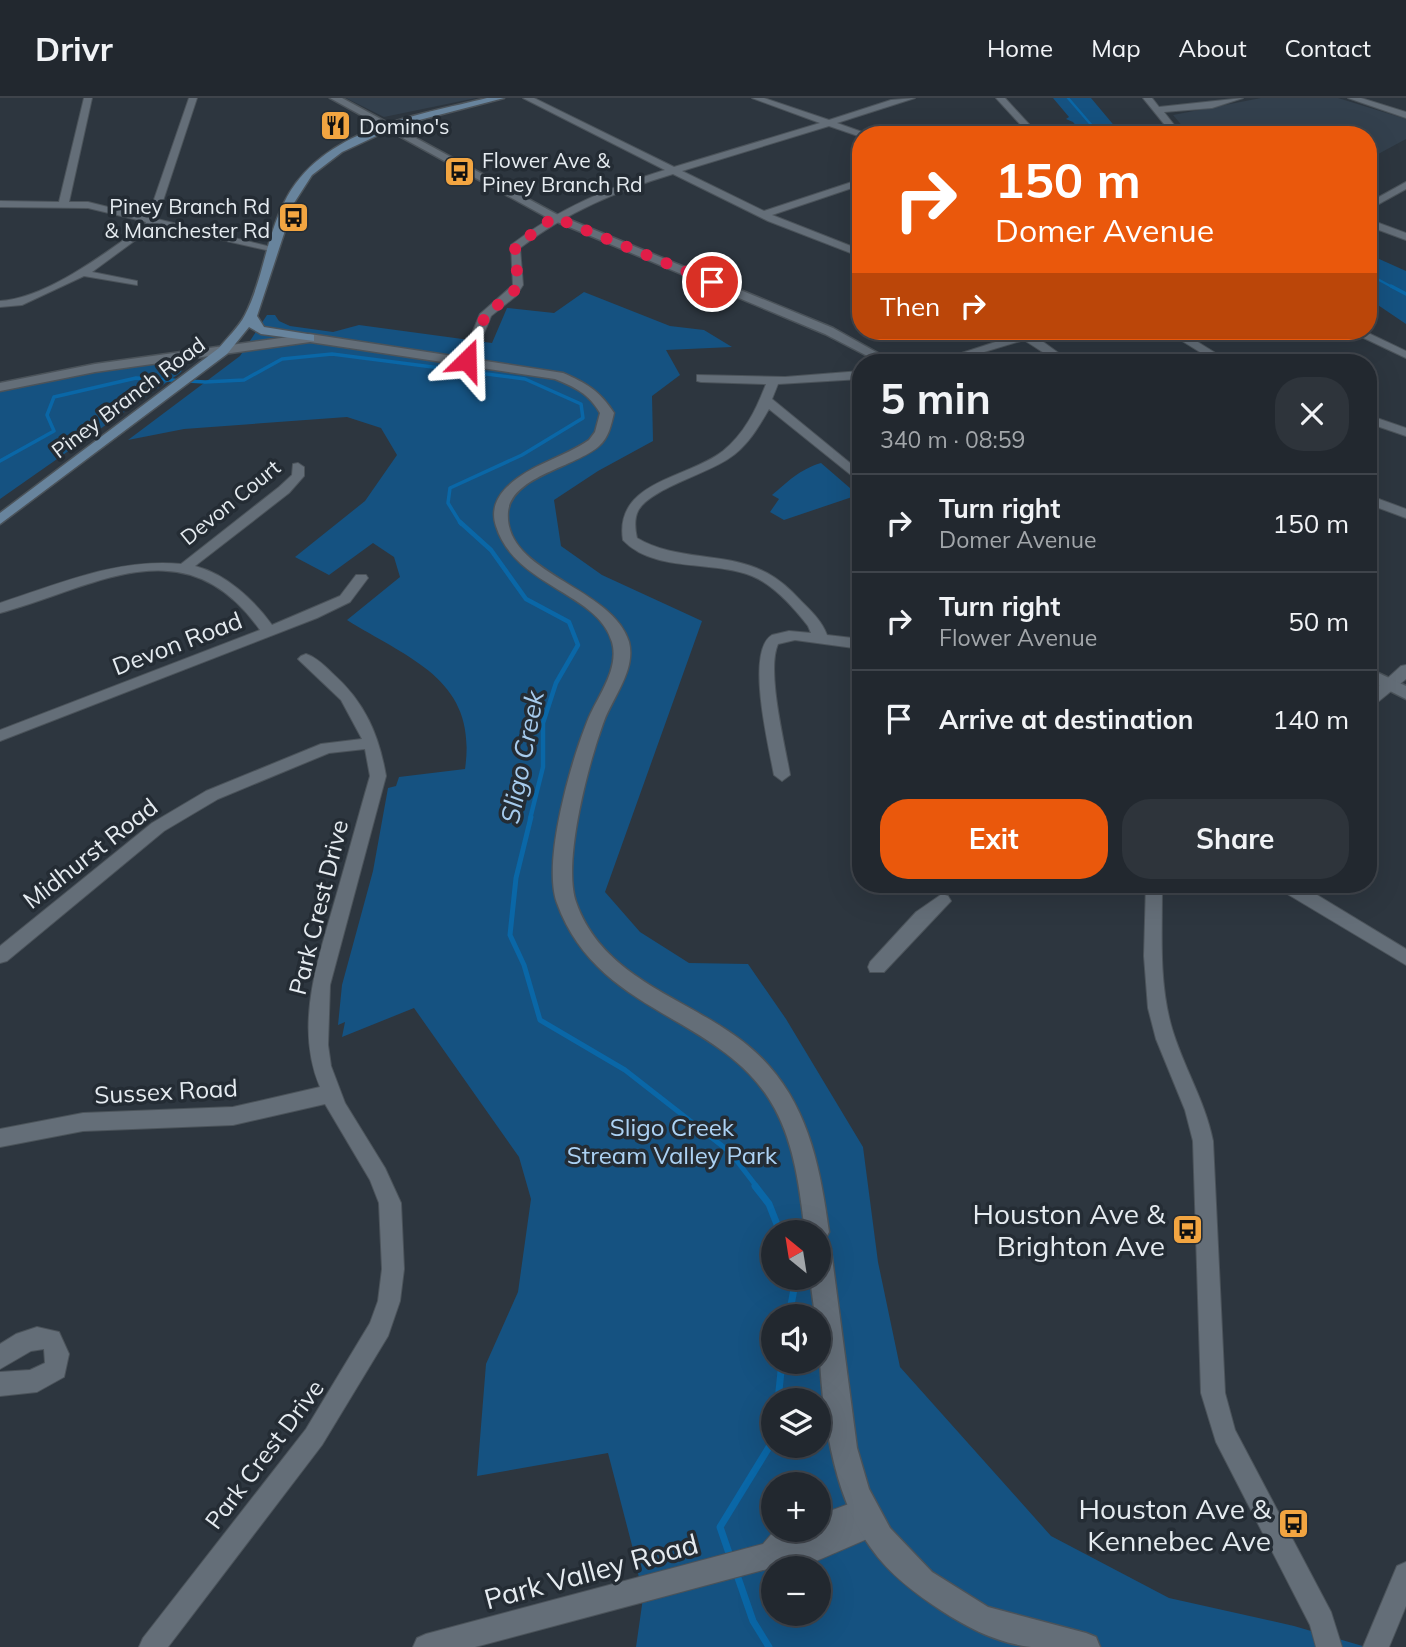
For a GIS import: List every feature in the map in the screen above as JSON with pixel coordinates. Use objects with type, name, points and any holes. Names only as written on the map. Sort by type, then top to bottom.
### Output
[{"type":"main road","name":"Piney Branch Road","points":[[0,520],[203,369],[223,351],[251,316],[289,202],[307,173],[338,150],[387,128],[499,98]]},
{"type":"main road","points":[[251,316],[255,327],[261,330],[310,338]]},
{"type":"street","points":[[64,202],[88,98]]},
{"type":"street","points":[[0,304],[18,303],[83,273],[150,226],[193,98]]},
{"type":"street","points":[[335,98],[554,217],[830,331],[873,354]]},
{"type":"street","points":[[527,98],[763,215],[852,250]]},
{"type":"street","points":[[756,98],[852,131]]},
{"type":"street","points":[[467,360],[486,314],[512,294],[518,285],[515,247],[554,217],[574,206],[674,170],[863,109],[911,98]]},
{"type":"street","points":[[1000,98],[1026,126]]},
{"type":"street","points":[[1147,98],[1171,126]]},
{"type":"street","points":[[1159,110],[1188,109],[1239,98]]},
{"type":"street","points":[[1352,98],[1406,115]]},
{"type":"street","points":[[1377,202],[1406,185]]},
{"type":"street","points":[[763,215],[852,186]]},
{"type":"street","points":[[0,204],[64,202],[88,205],[271,250]]},
{"type":"street","points":[[1377,226],[1406,237]]},
{"type":"street","points":[[83,273],[133,283]]},
{"type":"street","points":[[0,387],[95,368],[310,338],[558,376],[583,386],[598,398],[607,413],[602,433],[594,443],[523,482],[512,491],[500,512],[503,532],[515,552],[537,571],[591,605],[611,623],[621,641],[621,658],[616,676],[596,721],[571,804],[564,882],[565,900],[578,932],[602,961],[752,1064],[781,1098],[808,1163],[815,1220]]},
{"type":"street","points":[[963,354],[1002,340]]},
{"type":"street","points":[[1032,340],[1053,354]]},
{"type":"street","points":[[1187,340],[1211,354]]},
{"type":"street","points":[[1374,340],[1406,355]]},
{"type":"street","points":[[701,379],[773,381],[852,376]]},
{"type":"street","points":[[773,381],[757,425],[729,453],[645,495],[634,503],[626,519],[630,540],[645,551],[662,557],[743,568],[769,579],[806,615],[819,632],[820,639]]},
{"type":"street","points":[[767,401],[852,472]]},
{"type":"street","points":[[1377,422],[1406,432]]},
{"type":"street","name":"Devon Court","points":[[184,568],[284,490],[298,477],[298,467]]},
{"type":"street","points":[[1377,503],[1406,514]]},
{"type":"street","points":[[0,608],[109,574],[184,568],[227,587],[269,631]]},
{"type":"street","name":"Devon Road","points":[[0,736],[228,650],[345,599],[361,578]]},
{"type":"street","points":[[782,775],[766,670],[768,646],[774,639],[788,636],[852,643]]},
{"type":"street","name":"Park Crest Drive","points":[[152,1647],[314,1437],[380,1328],[389,1301],[393,1269],[390,1203],[378,1175],[335,1105],[333,1093],[321,1066],[318,1045],[321,985],[378,776],[373,743],[352,701],[335,682],[306,659]]},
{"type":"street","points":[[1377,700],[1398,689],[1406,670]]},
{"type":"street","points":[[1377,678],[1398,689]]},
{"type":"street","name":"Midhurst Road","points":[[0,956],[158,827],[212,795],[327,748],[373,743]]},
{"type":"street","points":[[1153,893],[1153,947],[1161,1023],[1199,1113],[1203,1141],[1213,1393],[1224,1434],[1322,1621],[1329,1647]]},
{"type":"street","points":[[1300,893],[1406,958]]},
{"type":"street","points":[[877,967],[914,926],[942,901]]},
{"type":"street","name":"Sussex Road","points":[[0,1138],[83,1122],[233,1116],[333,1093]]},
{"type":"street","points":[[824,1290],[849,1470],[869,1517],[893,1554],[946,1600],[982,1620],[1086,1647]]},
{"type":"street","points":[[0,1358],[20,1343],[39,1336],[51,1340],[57,1354],[56,1369],[47,1378],[30,1383],[0,1384]]},
{"type":"street","points":[[831,1525],[869,1517]]},
{"type":"street","name":"Park Valley Road","points":[[798,1556],[869,1517]]},
{"type":"street","name":"Park Valley Road","points":[[763,1556],[779,1542]]},
{"type":"street","name":"Park Valley Road","points":[[426,1647],[761,1557]]},
{"type":"street","points":[[1376,1647],[1406,1575]]},
{"type":"shaded area","points":[[346,98],[476,98],[384,117]]},
{"type":"shaded area","points":[[1261,98],[1338,98],[1406,119],[1406,139],[1377,155],[1377,126],[1182,126],[1173,115]]},
{"type":"green space","points":[[1053,98],[1091,98],[1114,126],[1076,126],[1066,119],[1069,117]]},
{"type":"green space","points":[[1377,258],[1406,271],[1406,324],[1377,304]]},
{"type":"green space","name":"Sligo Creek Stream Valley Park","points":[[584,292],[670,326],[704,330],[732,347],[666,350],[680,375],[652,396],[653,441],[598,471],[554,500],[561,546],[602,575],[702,621],[605,892],[640,932],[689,963],[748,964],[786,1019],[863,1147],[878,1262],[900,1367],[1051,1536],[1169,1598],[1294,1626],[1366,1647],[636,1647],[643,1598],[608,1453],[477,1476],[486,1364],[518,1292],[531,1199],[519,1157],[414,1008],[342,1037],[345,1022],[338,1025],[342,985],[373,871],[388,788],[396,786],[399,777],[465,769],[466,739],[461,714],[450,693],[435,676],[416,661],[347,620],[400,577],[394,557],[373,543],[329,575],[295,557],[365,501],[397,455],[381,428],[347,417],[184,429],[128,440],[240,356],[267,315],[275,315],[279,321],[290,326],[333,332],[359,325],[492,343],[507,308],[554,313]]},
{"type":"green space","points":[[176,363],[184,368],[180,373],[0,499],[0,389],[117,367]]},
{"type":"green space","points":[[821,463],[852,490],[852,497],[784,520],[770,512],[779,499],[772,495],[788,481]]},
{"type":"waterway","points":[[1068,98],[1092,126]]},
{"type":"waterway","points":[[1377,279],[1394,288]]},
{"type":"waterway","points":[[1391,286],[1406,294]]},
{"type":"waterway","name":"Sligo Creek","points":[[0,461],[54,431],[47,415],[54,397],[136,378],[205,382],[244,380],[282,359],[332,354],[525,379],[581,404],[583,418],[522,455],[450,488],[448,503],[461,524]]},
{"type":"waterway","name":"Sligo Creek","points":[[460,522],[491,550],[526,599],[569,622],[578,645],[556,683],[543,723],[543,767],[530,819]]},
{"type":"waterway","name":"Sligo Creek","points":[[531,817],[516,878],[510,935],[524,965],[540,1020],[625,1070],[730,1152],[757,1187]]},
{"type":"waterway","name":"Sligo Creek","points":[[755,1186],[769,1204],[775,1220]]},
{"type":"waterway","name":"Sligo Creek","points":[[791,1304],[794,1290]]},
{"type":"waterway","name":"Sligo Creek","points":[[779,1388],[781,1374]]},
{"type":"waterway","name":"Sligo Creek","points":[[731,1559],[720,1527],[762,1458]]},
{"type":"waterway","name":"Sligo Creek","points":[[736,1572],[753,1621],[769,1647]]},
{"type":"place","name":"Domino's","points":[[336,126]]},
{"type":"place","name":"Flower Ave & Piney Branch Rd","points":[[459,172]]},
{"type":"place","name":"Piney Branch Rd & Manchester Rd","points":[[293,218]]},
{"type":"place","name":"Houston Ave & Brighton Ave","points":[[1188,1229]]},
{"type":"place","name":"Houston Ave & Kennebec Ave","points":[[1294,1524]]},
{"type":"route","points":[[467,360],[486,314],[512,294],[518,285],[515,247],[554,217],[712,282]]}]
